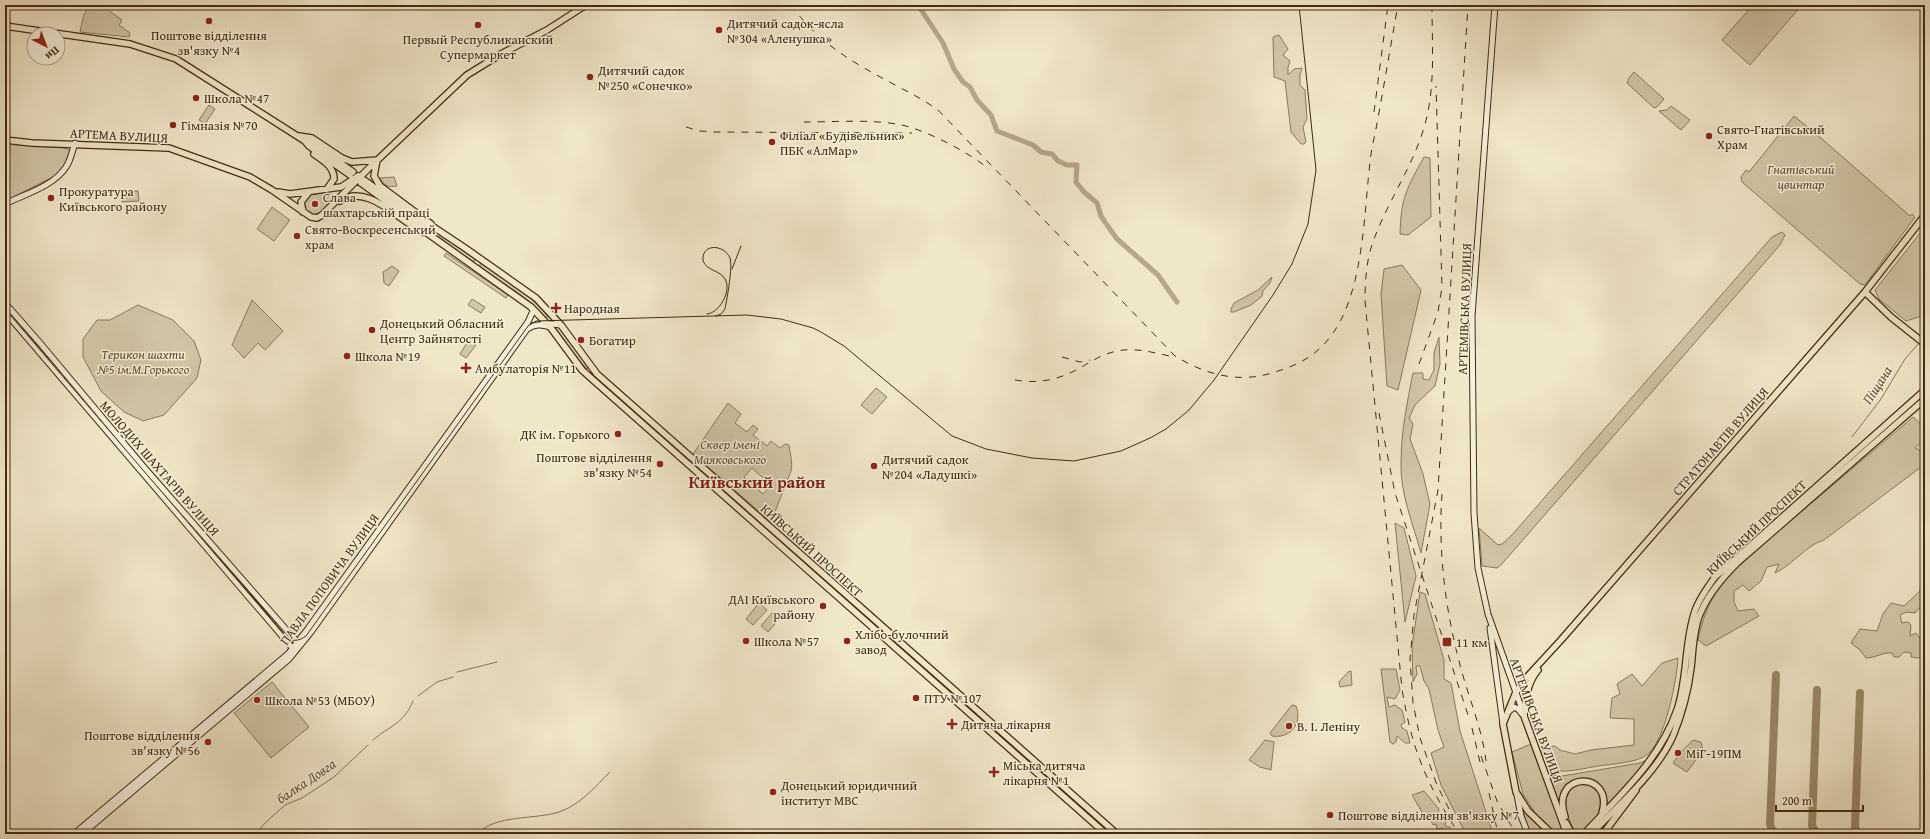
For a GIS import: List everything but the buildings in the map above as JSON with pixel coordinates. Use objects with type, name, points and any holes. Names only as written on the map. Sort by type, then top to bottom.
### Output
[{"type":"main road","name":"АРТЕМА ВУЛИЦЯ","points":[[5,140],[169,148],[250,177],[311,217],[317,218],[322,216],[377,160],[476,68],[547,30],[586,5]]},
{"type":"main road","name":"АРТЕМІВСЬКА ВУЛИЦЯ","points":[[1495,5],[1472,324],[1474,512],[1478,568],[1488,614],[1503,724],[1521,816],[1528,834]]},
{"type":"main road","points":[[5,26],[130,44],[176,59],[298,136],[333,170],[334,179],[328,189],[336,195],[335,202]]},
{"type":"main road","points":[[298,136],[312,138],[342,158],[352,162],[377,160],[374,176],[380,186],[428,221],[435,228]]},
{"type":"main road","points":[[305,144],[311,142],[352,174]]},
{"type":"main road","points":[[5,204],[48,184],[60,174],[67,166],[75,143]]},
{"type":"main road","name":"АРТЕМА ВУЛИЦЯ","points":[[272,190],[290,194],[328,189],[347,184],[369,168]]},
{"type":"main road","name":"КИЇВСЬКИЙ ПРОСПЕКТ","points":[[1106,834],[592,379],[584,371],[551,328],[531,307],[427,233],[363,182],[422,222],[435,228],[523,288],[547,308],[562,325],[591,368],[597,374],[1116,834]]},
{"type":"main road","points":[[303,212],[301,202],[309,192]]},
{"type":"main road","points":[[330,208],[343,199],[353,195],[366,197],[417,229],[427,233]]},
{"type":"main road","name":"СТРАТОНАВТІВ ВУЛИЦЯ","points":[[1503,724],[1516,692],[1527,677],[1562,640],[1865,292],[1925,215]]},
{"type":"main road","points":[[1865,292],[1891,317],[1925,344]]},
{"type":"main road","name":"МОЛОДИХ ШАХТАРІВ ВУЛИЦЯ","points":[[5,303],[143,466],[298,644]]},
{"type":"main road","name":"ПАВЛА ПОПОВИЧА ВУЛИЦЯ","points":[[82,834],[270,676],[294,650],[523,329],[533,311],[531,307]]},
{"type":"main road","name":"МОЛОДИХ ШАХТАРІВ ВУЛИЦЯ","points":[[5,312],[294,650]]},
{"type":"main road","points":[[523,329],[538,322],[562,325]]},
{"type":"main road","name":"ПАВЛА ПОПОВИЧА ВУЛИЦЯ","points":[[298,644],[527,329],[537,325],[544,325],[551,328]]},
{"type":"main road","points":[[584,371],[588,371],[591,368]]},
{"type":"main road","points":[[592,379],[590,374],[597,374]]},
{"type":"main road","name":"КИЇВСЬКИЙ ПРОСПЕКТ","points":[[1688,669],[1686,657],[1695,612],[1701,598],[1715,577],[1925,390]]},
{"type":"main road","name":"КИЇВСЬКИЙ ПРОСПЕКТ","points":[[1591,834],[1659,760],[1677,710],[1693,656],[1699,615],[1709,595],[1721,578],[1925,399]]},
{"type":"main road","name":"АРТЕМІВСЬКА ВУЛИЦЯ","points":[[1488,614],[1567,834]]},
{"type":"main road","points":[[1524,716],[1525,699],[1534,674],[1562,640]]},
{"type":"main road","name":"ПАВЛА ПОПОВИЧА ВУЛИЦЯ","points":[[74,834],[294,650]]},
{"type":"main road","points":[[1686,657],[1693,656]]},
{"type":"main road","points":[[1511,679],[1519,683],[1527,677]]},
{"type":"main road","points":[[1508,713],[1514,708],[1518,709],[1524,716]]},
{"type":"main road","name":"КИЇВСЬКИЙ ПРОСПЕКТ","points":[[1584,834],[1662,749]]},
{"type":"main road","points":[[1655,755],[1659,757],[1659,760]]},
{"type":"main road","points":[[1045,780],[1050,779],[1049,775]]},
{"type":"main road","points":[[1603,834],[1631,798],[1644,778]]},
{"type":"main road","points":[[1568,827],[1562,802],[1563,795],[1567,788],[1574,783],[1590,781],[1601,790],[1604,806],[1601,815]]},
{"type":"main road","points":[[1058,792],[1057,788],[1063,787]]},
{"type":"main road","points":[[1516,792],[1528,811],[1552,834]]},
{"type":"main road","points":[[1558,809],[1572,834]]},
{"type":"green space","points":[[91,5],[101,5],[122,20],[119,25],[130,33],[129,37],[80,32],[84,14]]},
{"type":"green space","points":[[1753,5],[1802,5],[1750,65],[1722,40]]},
{"type":"green space","points":[[1279,35],[1288,49],[1283,55],[1290,61],[1288,75],[1294,69],[1302,68],[1300,85],[1305,90],[1307,119],[1303,127],[1306,142],[1304,144],[1301,144],[1291,132],[1285,81],[1274,77],[1273,37]]},
{"type":"green space","points":[[1634,72],[1664,99],[1657,107],[1654,108],[1627,83]]},
{"type":"green space","points":[[209,105],[215,109],[205,124],[199,120]]},
{"type":"green space","points":[[1671,106],[1690,120],[1681,130],[1659,111],[1667,110]]},
{"type":"green space","name":"Гнатівський цвинтар","points":[[1794,116],[1910,216],[1912,214],[1915,217],[1865,285],[1860,284],[1742,182],[1741,177],[1746,170],[1749,172]]},
{"type":"green space","points":[[5,144],[65,148],[70,151],[66,164],[55,176],[5,201]]},
{"type":"green space","points":[[1424,157],[1430,158],[1431,217],[1408,235],[1400,234],[1402,211],[1406,193]]},
{"type":"green space","points":[[394,177],[397,186],[394,187],[387,185],[380,178]]},
{"type":"green space","points":[[138,191],[139,201],[122,202],[122,192]]},
{"type":"green space","points":[[329,192],[333,196],[332,202],[321,213],[314,215],[306,211],[304,203],[310,195]]},
{"type":"green space","points":[[272,207],[290,220],[274,241],[257,229]]},
{"type":"green space","points":[[1925,227],[1925,315],[1906,321],[1879,299],[1875,290]]},
{"type":"green space","points":[[1782,232],[1785,235],[1780,245],[1501,565],[1497,568],[1482,566],[1479,528],[1498,545],[1502,544],[1511,536],[1772,237]]},
{"type":"green space","points":[[440,235],[474,258],[475,261],[472,261],[438,238]]},
{"type":"green space","points":[[446,253],[508,295],[506,298],[444,256]]},
{"type":"green space","points":[[480,263],[520,289],[548,314],[548,317],[545,317],[521,295],[480,267]]},
{"type":"green space","points":[[1402,265],[1421,290],[1398,390],[1387,386],[1381,294],[1384,269]]},
{"type":"green space","points":[[392,266],[399,271],[389,286],[384,283],[383,272]]},
{"type":"green space","points":[[1272,277],[1270,283],[1263,291],[1262,296],[1251,305],[1231,312],[1234,303],[1258,290]]},
{"type":"green space","points":[[472,299],[485,307],[481,313],[468,305]]},
{"type":"green space","points":[[252,300],[283,331],[265,350],[258,343],[244,358],[232,345]]},
{"type":"green space","name":"Терикон шахти №5 ім.М.Горького","points":[[138,305],[173,320],[194,341],[201,360],[197,378],[164,415],[143,421],[124,412],[101,391],[83,357],[83,339],[97,320],[110,320]]},
{"type":"green space","points":[[558,325],[588,368],[587,369],[554,328],[554,326]]},
{"type":"green space","points":[[1439,337],[1440,364],[1435,386],[1415,405],[1409,418],[1413,424],[1410,439],[1423,474],[1430,504],[1421,553],[1403,486],[1401,474],[1402,440],[1413,373],[1423,373],[1423,379],[1429,380],[1434,370],[1434,353]]},
{"type":"green space","points":[[469,340],[476,345],[466,358],[460,354]]},
{"type":"green space","points":[[876,388],[887,397],[872,414],[861,405]]},
{"type":"green space","name":"Сквер імені Маяковського","points":[[728,403],[741,414],[735,423],[747,432],[753,425],[758,429],[753,435],[767,446],[771,441],[780,448],[785,444],[789,445],[792,468],[771,522],[693,454]],"holes":[[[752,468],[771,485],[763,494],[744,477]]]},
{"type":"green space","points":[[1913,417],[1925,428],[1925,439],[1915,448],[1925,453],[1925,464],[1824,540],[1811,546],[1782,569],[1775,573],[1779,564],[1767,567],[1761,581],[1749,591],[1743,585],[1734,591],[1734,602],[1738,611],[1754,609],[1759,616],[1706,646],[1698,640],[1700,629],[1711,601],[1735,568]]},
{"type":"green space","points":[[1395,523],[1404,528],[1416,576],[1405,622]]},
{"type":"green space","points":[[1925,572],[1925,602],[1915,613],[1906,612],[1900,615],[1902,623],[1908,622],[1911,625],[1910,636],[1916,633],[1922,641],[1924,646],[1923,656],[1918,658],[1911,657],[1911,653],[1904,652],[1899,657],[1894,657],[1892,653],[1888,653],[1866,658],[1860,650],[1851,643],[1860,629],[1877,631],[1883,614],[1891,603],[1904,606],[1920,591],[1922,576]]},
{"type":"green space","points":[[1420,592],[1425,594],[1444,660],[1444,679],[1451,683],[1460,731],[1493,834],[1466,834],[1441,785],[1431,753],[1444,747],[1438,730],[1429,689],[1424,681],[1420,666],[1416,666],[1417,674],[1413,682],[1412,646]]},
{"type":"green space","points":[[759,603],[767,610],[753,625],[746,619]]},
{"type":"green space","points":[[773,612],[780,618],[768,632],[761,626]]},
{"type":"green space","points":[[1678,658],[1673,694],[1665,723],[1654,747],[1648,754],[1644,757],[1631,761],[1579,770],[1559,771],[1547,769],[1539,748],[1555,746],[1560,750],[1575,754],[1591,750],[1634,745],[1634,719],[1610,718],[1612,698],[1620,694],[1617,684],[1632,674],[1642,686],[1662,663]]},
{"type":"green space","points":[[1381,669],[1396,669],[1400,690],[1395,699],[1387,697],[1389,707],[1395,705],[1402,710],[1405,722],[1401,725],[1402,728],[1407,731],[1410,743],[1405,743],[1397,736],[1396,742],[1393,744],[1390,742]]},
{"type":"green space","points":[[1351,671],[1352,685],[1340,687],[1339,682],[1348,672]]},
{"type":"green space","points":[[272,682],[309,727],[271,758],[234,713]]},
{"type":"green space","points":[[1292,705],[1296,706],[1298,712],[1296,724],[1284,735],[1272,736],[1270,733]]},
{"type":"green space","points":[[1265,740],[1274,742],[1271,770],[1260,767],[1249,760]]},
{"type":"green space","points":[[1693,740],[1701,742],[1703,750],[1687,772],[1673,763]]},
{"type":"green space","points":[[1531,744],[1564,834],[1554,834],[1535,813],[1523,794],[1512,752]]},
{"type":"green space","points":[[1649,759],[1604,810],[1602,790],[1596,782],[1589,779],[1574,781],[1568,786],[1563,792],[1561,809],[1547,775],[1562,776],[1640,763]]},
{"type":"green space","points":[[1587,782],[1599,792],[1599,811],[1594,820],[1580,834],[1575,834],[1565,809],[1565,795],[1575,785]]},
{"type":"green space","points":[[1424,791],[1439,809],[1438,813],[1446,820],[1445,826],[1450,827],[1455,834],[1442,834],[1443,828],[1437,829],[1436,824],[1433,825],[1430,818],[1426,819],[1412,795]]},
{"type":"green space","points":[[1521,805],[1548,834],[1530,834]]},
{"type":"waterway","points":[[918,5],[943,43],[954,69],[963,82],[970,87],[977,100],[991,115],[997,131],[1033,145],[1041,152],[1052,154],[1058,161],[1067,165],[1077,165],[1076,182],[1084,192],[1097,203],[1101,216],[1105,222]]},
{"type":"waterway","points":[[1107,225],[1117,239],[1158,275],[1177,302]]},
{"type":"waterway","name":"Піщана","points":[[1852,437],[1881,399],[1905,359],[1919,343]]},
{"type":"waterway","points":[[457,672],[497,662]]},
{"type":"waterway","name":"балка Довга","points":[[418,696],[437,682],[453,677]]},
{"type":"waterway","name":"балка Довга","points":[[373,740],[401,720],[413,701]]},
{"type":"waterway","name":"балка Довга","points":[[256,834],[265,823],[285,805],[302,798],[334,777],[368,745]]},
{"type":"waterway","points":[[477,834],[494,823],[516,818],[549,814],[567,809],[587,795],[610,772]]},
{"type":"taxiway","points":[[1776,675],[1770,824],[1772,830],[1776,833],[1806,834]]},
{"type":"taxiway","points":[[1817,690],[1812,826],[1819,834]]},
{"type":"taxiway","points":[[1858,834],[1855,827],[1860,693]]},
{"type":"tram line","points":[[5,309],[286,637],[294,640],[298,640],[306,636],[528,326],[536,321],[747,315],[781,319],[813,328],[844,346],[952,436],[986,449],[1032,458],[1074,461],[1121,451],[1166,429],[1189,410],[1214,380],[1273,295],[1292,264],[1308,224],[1316,170],[1299,5]]},
{"type":"tram line","points":[[732,269],[741,246]]},
{"type":"tram line","points":[[707,314],[716,310],[726,295],[727,284],[723,276],[707,267],[703,261],[703,255],[709,248],[718,248],[727,253],[730,258],[731,268],[725,309],[721,314],[716,316]]},
{"type":"railway","points":[[791,5],[814,31],[839,52],[939,111],[1175,356],[1187,363],[1211,373],[1236,377],[1262,376],[1298,363],[1308,357],[1318,350],[1334,332],[1345,310],[1354,285],[1360,258],[1371,154],[1398,5]]},
{"type":"railway","points":[[1374,112],[1388,5]]},
{"type":"railway","points":[[1432,5],[1432,85],[1427,116],[1418,146],[1376,233],[1368,261],[1365,301],[1402,689],[1410,730],[1422,765],[1447,816],[1459,834]]},
{"type":"railway","points":[[1449,809],[1437,785],[1420,738],[1413,703],[1410,659],[1414,615],[1438,490],[1468,5]]},
{"type":"railway","points":[[1419,364],[1438,312],[1442,287],[1436,86]]},
{"type":"railway","points":[[804,122],[866,121],[902,125],[924,132],[947,143],[980,162],[989,169]]},
{"type":"railway","points":[[686,127],[700,131],[715,132],[912,133]]},
{"type":"railway","points":[[1015,380],[1032,382],[1063,376],[1095,359],[1121,350],[1144,351],[1174,357]]},
{"type":"railway","points":[[1062,357],[1080,362],[1090,360]]},
{"type":"railway","points":[[1379,413],[1395,493],[1469,718]]},
{"type":"railway","points":[[1442,494],[1441,536],[1446,599],[1454,641],[1462,673],[1478,723],[1486,761]]},
{"type":"railway","points":[[1472,728],[1480,762]]},
{"type":"railway","points":[[1481,756],[1497,801],[1516,834]]},
{"type":"railway","points":[[1489,793],[1498,834]]},
{"type":"place","name":"Поштове відділення зв'язку №4","points":[[209,21]]},
{"type":"place","name":"Первый Республиканский Супермаркет","points":[[478,25]]},
{"type":"place","name":"Дитячий садок-ясла №304 «Аленушка»","points":[[719,30]]},
{"type":"place","name":"Дитячий садок №250 «Сонечко»","points":[[590,77]]},
{"type":"place","name":"Школа №47","points":[[196,98]]},
{"type":"place","name":"Гімназія №70","points":[[173,125]]},
{"type":"place","name":"Свято-Гнатівський Храм","points":[[1709,136]]},
{"type":"place","name":"Філіал «Будівельник» ПБК «АлМар»","points":[[772,142]]},
{"type":"place","name":"Прокуратура Київського району","points":[[51,198]]},
{"type":"place","name":"Слава шахтарській праці","points":[[315,204]]},
{"type":"place","name":"Свято-Воскресенський храм","points":[[297,236]]},
{"type":"place","name":"Народная","points":[[556,308]]},
{"type":"place","name":"Донецький Обласний Центр Зайнятості","points":[[372,330]]},
{"type":"place","name":"Богатир","points":[[581,340]]},
{"type":"place","name":"Школа №19","points":[[347,356]]},
{"type":"place","name":"Амбулаторія №11","points":[[466,368]]},
{"type":"place","name":"ДК ім. Горького","points":[[618,434]]},
{"type":"place","name":"Поштове відділення зв'язку №54","points":[[660,464]]},
{"type":"place","name":"Дитячий садок №204 «Ладушкі»","points":[[874,466]]},
{"type":"place","name":"ДАІ Київського району","points":[[823,606]]},
{"type":"place","name":"Школа №57","points":[[746,641]]},
{"type":"place","name":"Хлібо-булочний завод","points":[[847,641]]},
{"type":"place","name":"11 км","points":[[1447,642]]},
{"type":"place","name":"ПТУ №107","points":[[916,698]]},
{"type":"place","name":"Школа №53 (МБОУ)","points":[[257,700]]},
{"type":"place","name":"Дитяча лікарня","points":[[952,724]]},
{"type":"place","name":"В. І. Леніну","points":[[1289,726]]},
{"type":"place","name":"Поштове відділення зв'язку №56","points":[[208,742]]},
{"type":"place","name":"МіГ-19ПМ","points":[[1678,753]]},
{"type":"place","name":"Міська дитяча лікарня №1","points":[[994,772]]},
{"type":"place","name":"Донецький юридичний інститут МВС","points":[[773,792]]},
{"type":"place","name":"Поштове відділення зв'язку №7","points":[[1330,815]]},
{"type":"district","name":"Київський район","points":[[757,482]]}]
